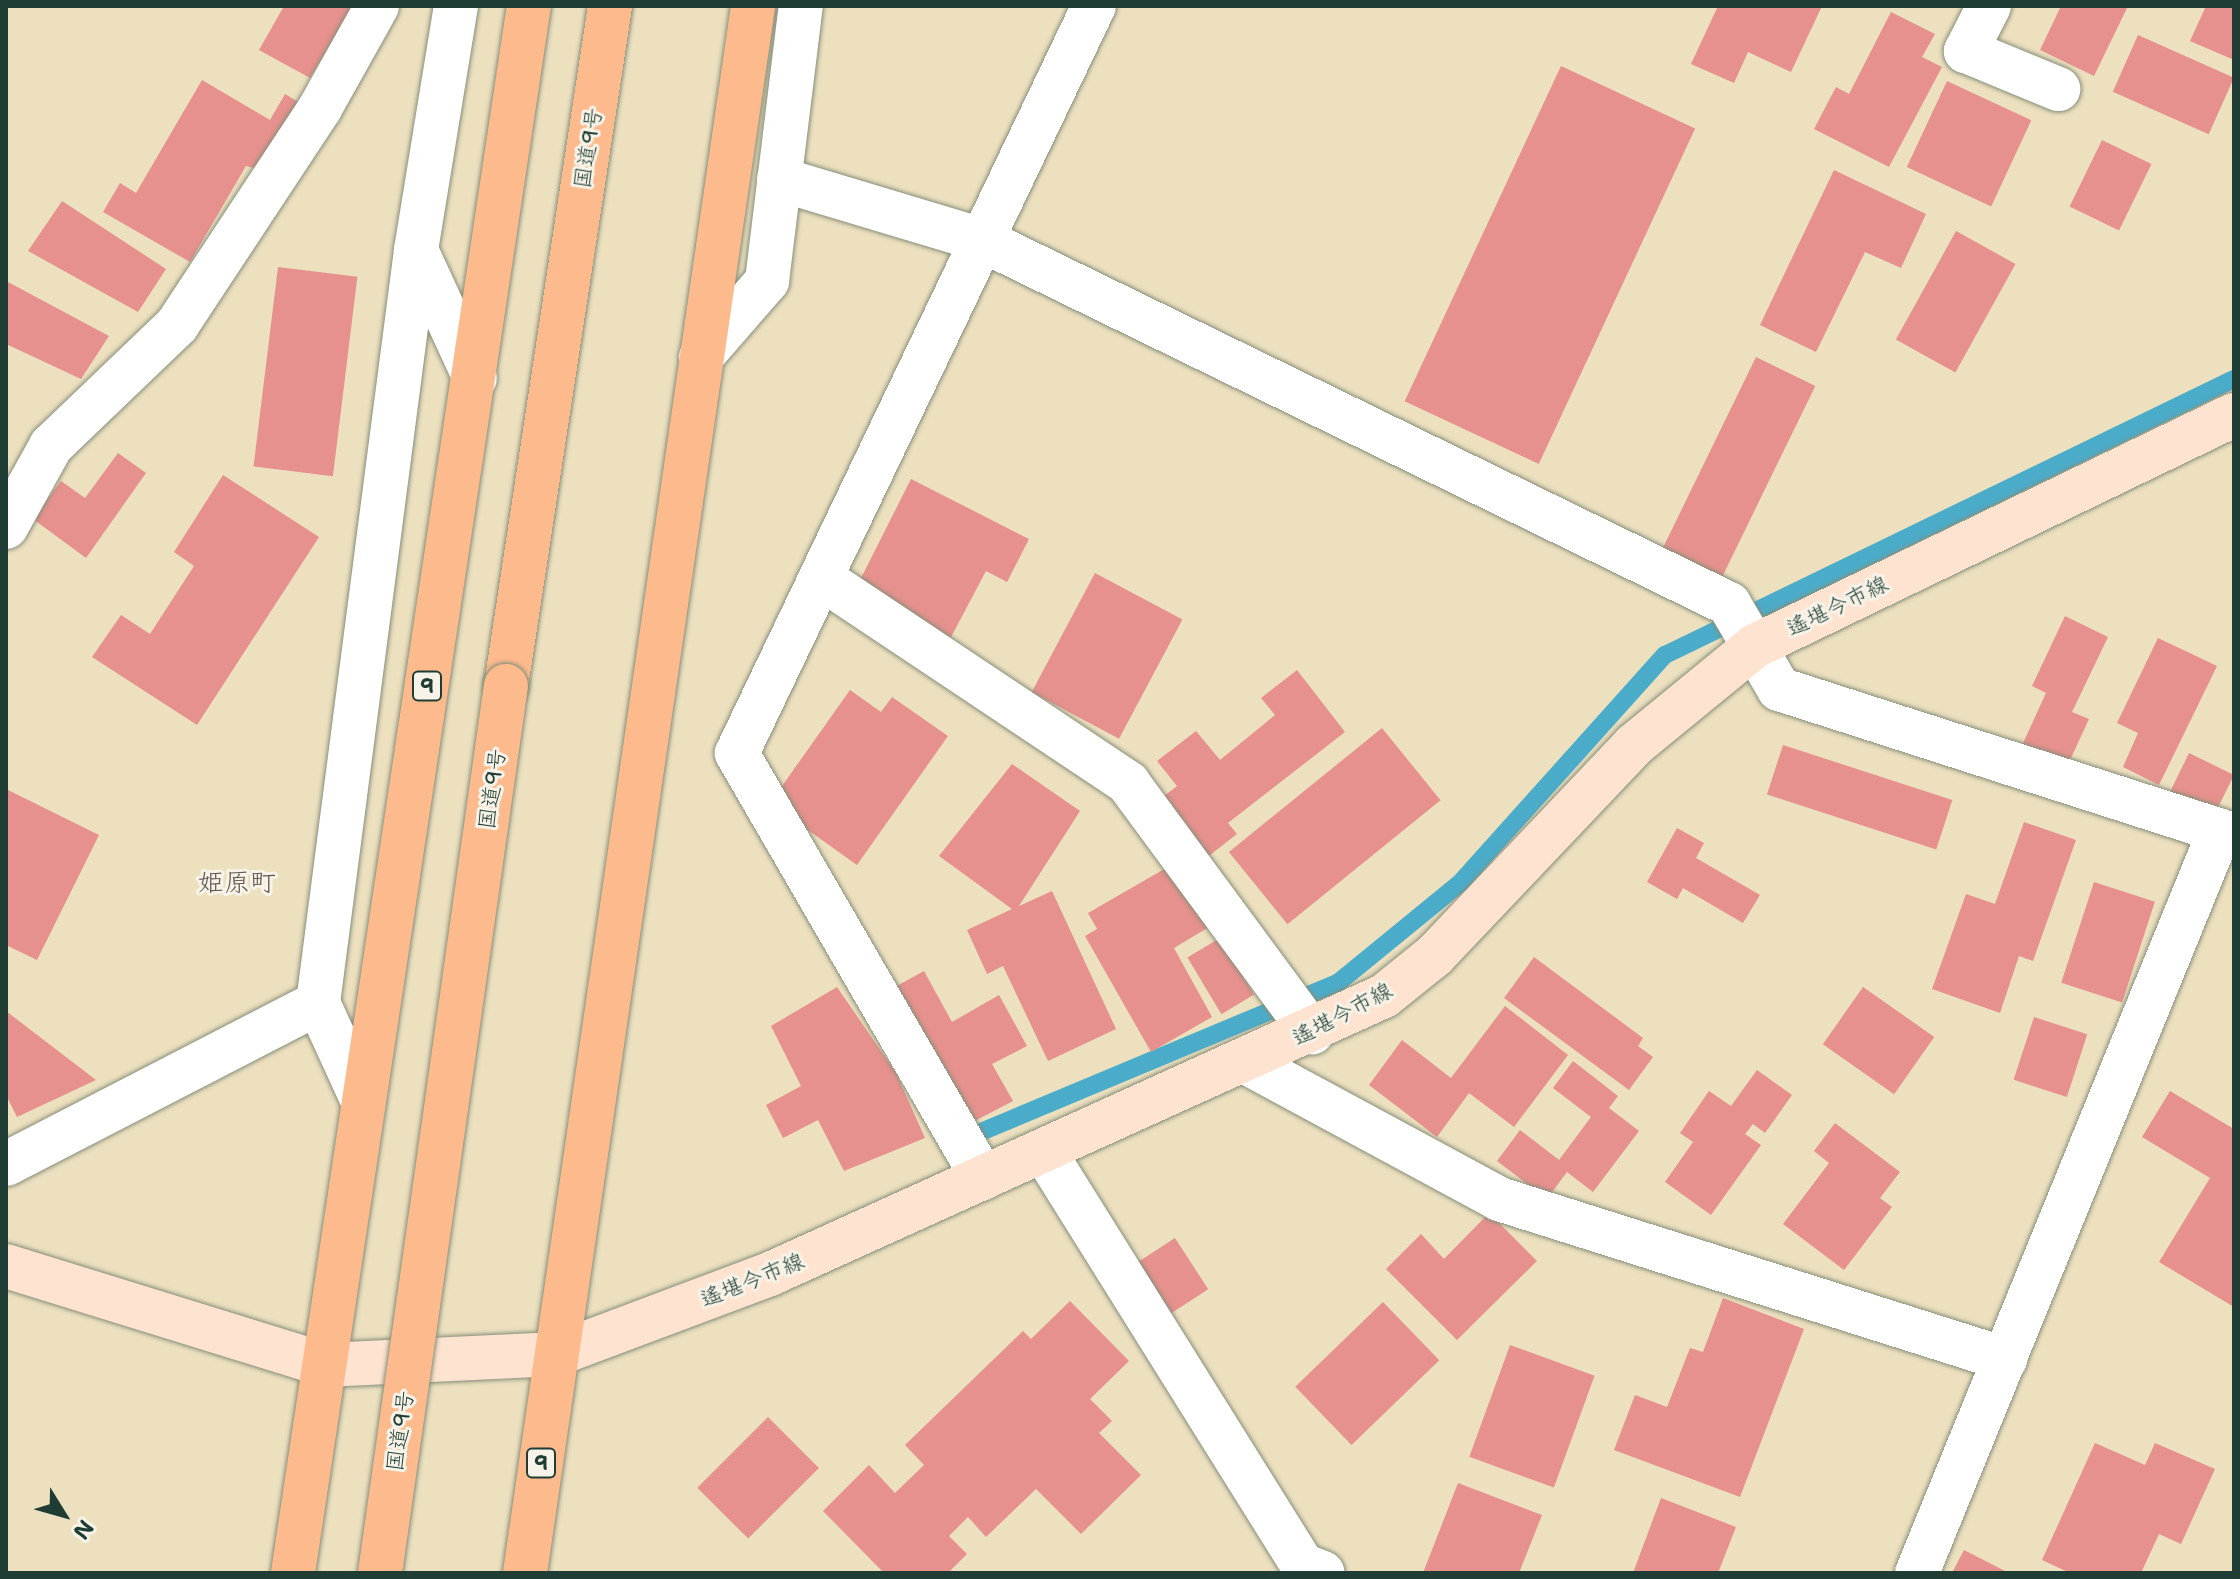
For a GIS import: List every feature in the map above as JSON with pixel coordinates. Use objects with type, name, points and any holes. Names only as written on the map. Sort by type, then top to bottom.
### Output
[{"type":"highway","name":"9","points":[[293,1573],[529,6]]},
{"type":"highway","name":"国道9号","points":[[380,1573],[506,686],[610,6]]},
{"type":"highway","name":"9","points":[[525,1573],[753,6]]},
{"type":"main road","name":"遙堪今市線","points":[[6,1266],[325,1365],[557,1354],[770,1274],[1312,1033],[1384,996],[1435,955],[1634,745],[1755,646],[2234,415]]},
{"type":"street","points":[[6,527],[51,446],[177,325],[320,108],[377,6]]},
{"type":"street","points":[[362,1099],[318,1003],[416,250],[456,6]]},
{"type":"street","points":[[701,357],[767,281],[801,6]]},
{"type":"street","points":[[983,1178],[737,753],[824,580],[1094,6]]},
{"type":"street","points":[[1989,6],[1966,51],[2058,89]]},
{"type":"street","points":[[779,179],[982,240],[1729,604],[1779,689],[2227,833],[1917,1573]]},
{"type":"street","points":[[416,250],[475,378]]},
{"type":"street","points":[[824,580],[1128,783],[1312,1033]]},
{"type":"street","points":[[6,1164],[318,1003]]},
{"type":"street","points":[[1246,1062],[1499,1199],[2005,1359]]},
{"type":"street","points":[[1045,1153],[1302,1565],[1323,1573]]},
{"type":"building","points":[[284,6],[353,6],[310,78],[259,50]]},
{"type":"building","points":[[1718,6],[1822,6],[1791,72],[1748,52],[1734,83],[1691,64]]},
{"type":"building","points":[[2061,6],[2128,6],[2094,76],[2040,50]]},
{"type":"building","points":[[2206,6],[2234,6],[2234,60],[2190,41]]},
{"type":"building","points":[[1891,12],[1935,34],[1922,57],[1942,67],[1889,167],[1814,129],[1836,87],[1849,94]]},
{"type":"building","points":[[2138,35],[2234,78],[2209,134],[2113,92]]},
{"type":"building","points":[[1561,66],[1695,129],[1539,464],[1405,401]]},
{"type":"building","points":[[202,80],[270,120],[285,94],[300,103],[262,170],[246,166],[190,262],[103,212],[120,183],[136,193]]},
{"type":"building","points":[[1947,81],[2031,120],[1991,206],[1907,167]]},
{"type":"building","points":[[2102,140],[2151,164],[2119,231],[2070,207]]},
{"type":"building","points":[[1834,170],[1926,214],[1901,268],[1865,252],[1816,352],[1760,325]]},
{"type":"building","points":[[62,201],[166,269],[138,312],[28,251]]},
{"type":"building","points":[[1956,231],[2015,264],[1955,372],[1896,339]]},
{"type":"building","points":[[278,267],[357,277],[333,476],[254,467]]},
{"type":"building","points":[[6,281],[109,336],[81,379],[6,344]]},
{"type":"building","points":[[1756,357],[1815,386],[1712,597],[1653,568]]},
{"type":"building","points":[[118,453],[146,473],[86,558],[33,519],[61,481],[85,498]]},
{"type":"building","points":[[223,475],[319,537],[197,725],[92,657],[121,615],[150,634],[194,566],[174,552]]},
{"type":"building","points":[[911,479],[1029,539],[1007,582],[986,571],[950,639],[855,590]]},
{"type":"building","points":[[1095,573],[1182,619],[1119,739],[1032,692]]},
{"type":"building","points":[[2065,616],[2108,637],[2072,712],[2089,719],[2064,773],[2019,752],[2046,693],[2032,686]]},
{"type":"building","points":[[2158,638],[2217,666],[2159,785],[2123,767],[2138,733],[2117,723]]},
{"type":"building","points":[[1297,670],[1345,732],[1228,823],[1237,834],[1192,869],[1146,810],[1177,786],[1157,761],[1196,731],[1220,760],[1275,715],[1261,698]]},
{"type":"building","points":[[850,690],[881,712],[892,697],[948,736],[857,865],[770,803]]},
{"type":"building","points":[[1382,728],[1441,800],[1287,924],[1229,852]]},
{"type":"building","points":[[1783,745],[1952,800],[1936,849],[1767,794]]},
{"type":"building","points":[[2189,753],[2234,775],[2209,827],[2164,805]]},
{"type":"building","points":[[1012,764],[1080,811],[1019,906],[1052,891],[1116,1029],[1048,1061],[1003,966],[987,974],[967,930],[1012,909],[939,856]]},
{"type":"building","points":[[6,789],[99,835],[37,960],[6,945]]},
{"type":"building","points":[[2024,822],[2076,840],[2033,961],[2019,956],[2000,1013],[1932,989],[1966,894],[1995,904]]},
{"type":"building","points":[[1677,828],[1704,843],[1696,858],[1760,895],[1743,923],[1683,888],[1677,899],[1647,882]]},
{"type":"building","points":[[1173,864],[1209,927],[1174,948],[1212,1017],[1151,1052],[1085,936],[1097,929],[1088,913]]},
{"type":"building","points":[[2094,882],[2155,902],[2122,1003],[2061,983]]},
{"type":"building","points":[[1220,938],[1254,995],[1221,1014],[1187,958]]},
{"type":"building","points":[[1534,957],[1643,1038],[1638,1046],[1653,1057],[1629,1090],[1504,998]]},
{"type":"building","points":[[924,971],[952,1022],[999,995],[1027,1046],[992,1064],[1013,1101],[969,1124],[893,988]]},
{"type":"building","points":[[837,987],[896,1073],[925,1138],[844,1171],[818,1120],[783,1138],[766,1105],[801,1086],[771,1026]]},
{"type":"building","points":[[1863,987],[1934,1037],[1894,1094],[1823,1044]]},
{"type":"building","points":[[1505,1006],[1568,1055],[1514,1127],[1469,1093],[1437,1137],[1369,1085],[1402,1040],[1451,1078]]},
{"type":"building","points":[[6,1011],[96,1080],[17,1117],[6,1095]]},
{"type":"building","points":[[2034,1017],[2087,1034],[2067,1097],[2014,1080]]},
{"type":"building","points":[[1573,1061],[1618,1096],[1609,1108],[1639,1131],[1593,1192],[1567,1172],[1547,1199],[1497,1161],[1520,1130],[1559,1160],[1591,1117],[1553,1088]]},
{"type":"building","points":[[1757,1070],[1792,1095],[1765,1133],[1753,1124],[1745,1134],[1761,1145],[1711,1215],[1665,1182],[1693,1142],[1680,1133],[1709,1091],[1731,1106]]},
{"type":"building","points":[[2170,1091],[2234,1129],[2234,1307],[2159,1262],[2210,1178],[2142,1137]]},
{"type":"building","points":[[1835,1123],[1900,1172],[1880,1198],[1892,1207],[1844,1270],[1783,1224],[1829,1163],[1814,1151]]},
{"type":"building","points":[[1489,1213],[1537,1261],[1457,1340],[1386,1269],[1421,1234],[1444,1259]]},
{"type":"building","points":[[1175,1238],[1208,1289],[1160,1320],[1127,1269]]},
{"type":"building","points":[[1723,1298],[1804,1329],[1740,1497],[1614,1450],[1635,1395],[1667,1407],[1690,1348],[1703,1352]]},
{"type":"building","points":[[1070,1301],[1129,1361],[1090,1399],[1112,1421],[1099,1433],[1141,1475],[1081,1534],[1036,1489],[986,1537],[968,1517],[949,1536],[967,1554],[948,1573],[884,1573],[823,1511],[869,1465],[895,1493],[924,1465],[905,1445],[1023,1331],[1031,1339]]},
{"type":"building","points":[[1383,1302],[1439,1360],[1352,1445],[1295,1387]]},
{"type":"building","points":[[1510,1345],[1595,1376],[1554,1488],[1469,1457]]},
{"type":"building","points":[[768,1417],[819,1468],[748,1539],[697,1488]]},
{"type":"building","points":[[2095,1443],[2145,1465],[2155,1443],[2215,1469],[2181,1544],[2159,1534],[2141,1573],[2070,1573],[2042,1560]]},
{"type":"building","points":[[1458,1483],[1542,1515],[1519,1573],[1423,1573]]},
{"type":"building","points":[[1661,1498],[1736,1527],[1718,1573],[1633,1573]]},
{"type":"building","points":[[1964,1550],[2009,1573],[1952,1573]]},
{"type":"waterway","points":[[976,1134],[1339,982],[1461,882],[1665,655],[2234,379]]},
{"type":"district","name":"姫原町","points":[[237,882]]}]
